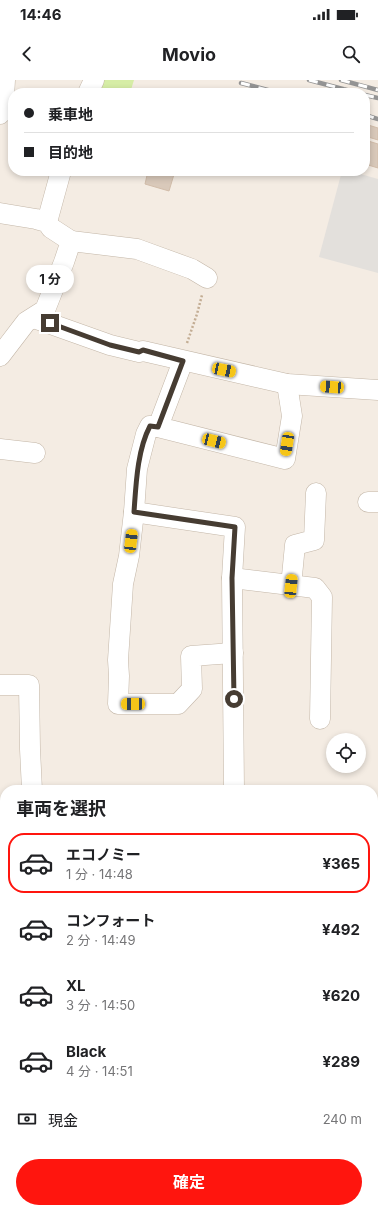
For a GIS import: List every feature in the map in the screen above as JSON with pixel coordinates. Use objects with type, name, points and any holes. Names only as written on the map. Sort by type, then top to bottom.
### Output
[{"type":"street","points":[[47,222],[60,176]]},
{"type":"street","points":[[0,213],[47,222],[51,228],[70,241],[137,249],[192,269],[207,278]]},
{"type":"street","points":[[0,356],[26,322],[45,310],[64,262],[70,241]]},
{"type":"street","points":[[34,318],[110,345],[139,352],[143,350],[181,361],[287,384],[378,390]]},
{"type":"street","points":[[158,427],[181,361]]},
{"type":"street","points":[[233,653],[191,656],[192,689],[178,704],[118,704],[118,660],[123,584],[129,556],[138,469],[146,434],[150,426],[285,459],[292,416],[287,384]]},
{"type":"street","points":[[0,449],[35,453]]},
{"type":"street","points":[[291,586],[296,545],[314,540],[316,493]]},
{"type":"street","points":[[134,512],[235,527],[232,578],[234,785]]},
{"type":"street","points":[[232,578],[315,588],[322,597],[320,719]]},
{"type":"street","points":[[0,685],[29,685],[32,785]]},
{"type":"path","points":[[181,361],[197,314],[207,278]]},
{"type":"green space","points":[[97,80],[134,80],[132,88],[93,88]]},
{"type":"shaded area","points":[[341,176],[368,176],[378,179],[378,273],[319,257]]},
{"type":"building","points":[[370,126],[378,128],[378,140],[370,138]]},
{"type":"building","points":[[370,142],[378,144],[378,168],[370,166]]},
{"type":"building","points":[[147,176],[174,176],[169,191],[145,184]]},
{"type":"railway","points":[[309,80],[339,88]]},
{"type":"railway","points":[[341,80],[378,90]]},
{"type":"railway","points":[[241,83],[260,88]]},
{"type":"railway","points":[[370,96],[378,98]]},
{"type":"railway","points":[[370,117],[378,119]]},
{"type":"route","points":[[50,323],[110,345],[139,352],[143,350],[183,361],[158,427],[150,426],[146,434],[138,469],[134,512],[235,527],[232,569],[234,699]]}]
